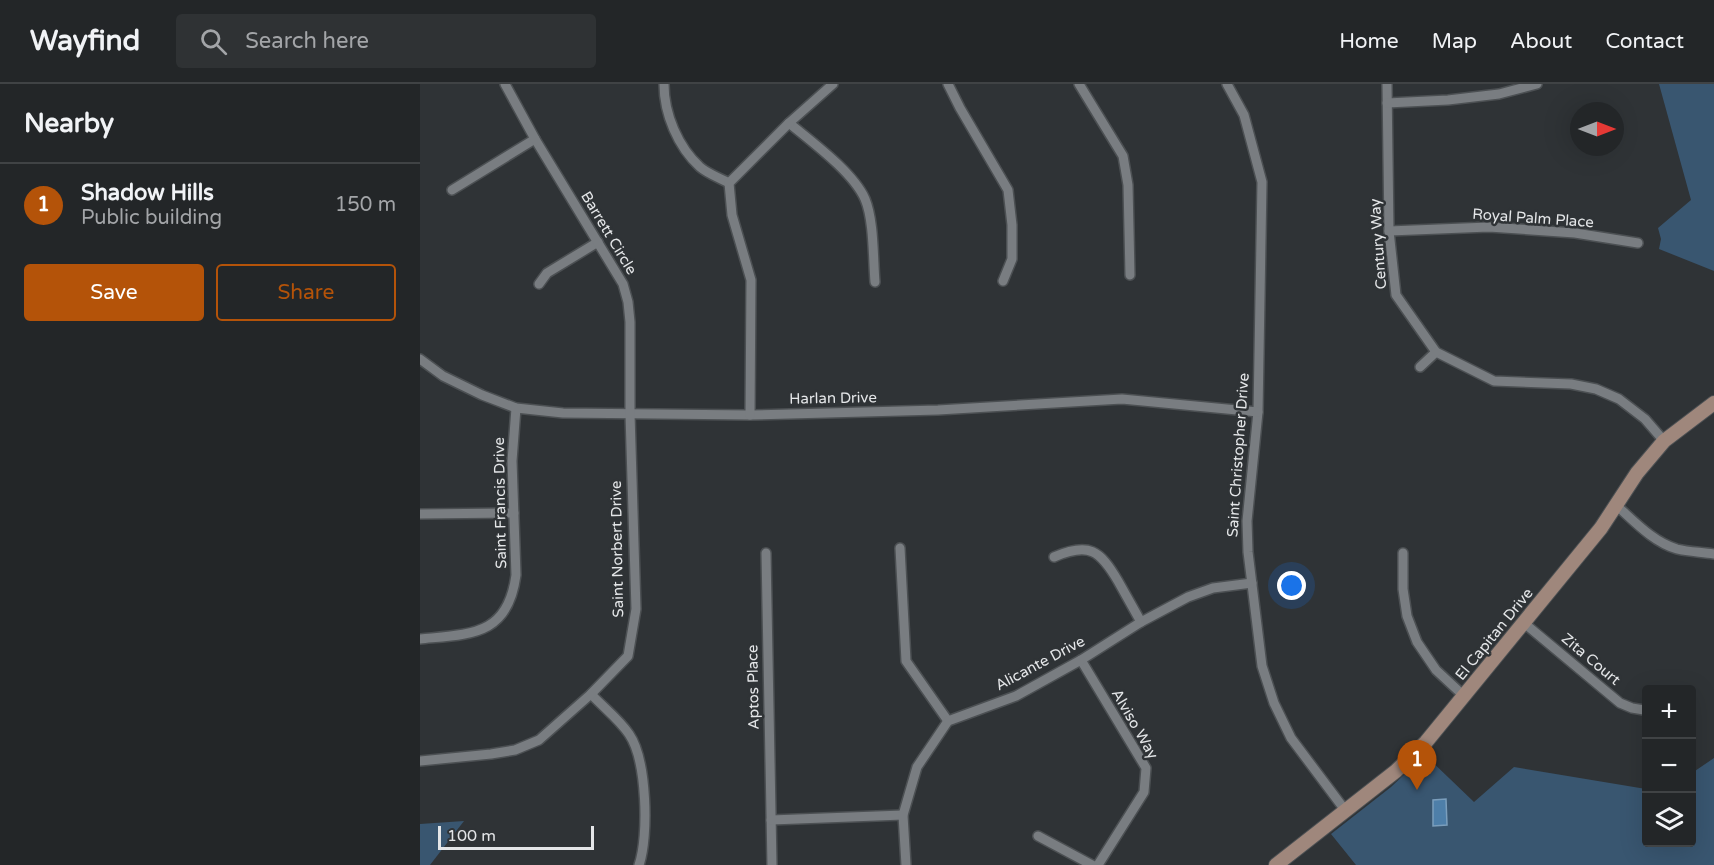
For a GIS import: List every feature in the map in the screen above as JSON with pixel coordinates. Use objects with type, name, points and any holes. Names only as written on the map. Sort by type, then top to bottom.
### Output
[{"type":"street","name":"Barrett Circle","points":[[505,84],[535,139],[623,284],[630,322],[630,414]]},
{"type":"street","points":[[664,84],[664,100],[679,141],[701,168],[729,183]]},
{"type":"street","points":[[729,183],[789,123],[833,84]]},
{"type":"street","points":[[948,84],[1008,190],[1012,225],[1012,259],[1003,281]]},
{"type":"street","points":[[1079,84],[1123,156],[1128,185],[1130,275]]},
{"type":"street","name":"Saint Christopher Drive","points":[[1227,84],[1244,115],[1262,182],[1258,412],[1247,521],[1248,552],[1262,666],[1274,704],[1291,738],[1345,810]]},
{"type":"street","name":"Century Way","points":[[1387,84],[1389,231],[1396,295],[1436,351],[1494,381],[1571,384],[1596,389],[1619,399],[1637,412],[1664,441]]},
{"type":"street","points":[[1387,103],[1448,100],[1499,94],[1537,84]]},
{"type":"street","points":[[789,123],[847,175],[864,198],[869,214],[875,282]]},
{"type":"street","points":[[452,190],[535,139]]},
{"type":"street","points":[[729,183],[732,215],[752,280],[750,415]]},
{"type":"street","name":"Royal Palm Place","points":[[1389,231],[1489,227],[1575,233],[1638,243]]},
{"type":"street","points":[[539,284],[547,273],[598,242]]},
{"type":"street","points":[[1420,367],[1436,351]]},
{"type":"street","name":"Harlan Drive","points":[[420,359],[443,376],[482,396],[516,408],[563,413],[750,415],[938,410],[1122,399],[1258,412]]},
{"type":"street","name":"El Capitan Drive","points":[[1276,865],[1396,771],[1426,742],[1601,528],[1637,473],[1664,441],[1714,403]]},
{"type":"street","name":"Saint Francis Drive","points":[[420,639],[470,634],[484,629],[499,618],[514,591],[516,575],[512,461],[516,408]]},
{"type":"street","name":"Saint Norbert Drive","points":[[420,761],[515,750],[538,740],[591,694],[628,656],[636,609],[630,414]]},
{"type":"street","points":[[1616,505],[1646,532],[1664,544],[1677,549],[1714,554]]},
{"type":"street","points":[[420,514],[514,513]]},
{"type":"street","points":[[900,548],[906,662],[948,721],[917,767],[903,815],[906,865]]},
{"type":"street","points":[[1054,557],[1084,549],[1098,553],[1108,563],[1141,622]]},
{"type":"street","name":"Aptos Place","points":[[765,553],[772,865]]},
{"type":"street","points":[[1403,553],[1403,589],[1407,616],[1417,642],[1436,670],[1464,696]]},
{"type":"street","name":"Alicante Drive","points":[[948,721],[1016,696],[1188,597],[1213,588],[1252,583]]},
{"type":"street","name":"Zita Court","points":[[1524,623],[1620,702],[1642,710]]},
{"type":"street","name":"Alviso Way","points":[[1081,660],[1146,768],[1144,792],[1098,865]]},
{"type":"street","points":[[591,694],[630,735],[640,762],[645,807],[643,855],[639,865]]},
{"type":"street","points":[[771,820],[903,815]]},
{"type":"street","points":[[1038,836],[1092,865]]},
{"type":"shaded area","points":[[1659,84],[1714,84],[1714,271],[1659,249],[1661,239],[1658,228],[1691,200]]},
{"type":"shaded area","points":[[1425,755],[1474,802],[1514,767],[1642,788],[1642,847],[1696,847],[1696,770],[1714,758],[1714,865],[1356,865],[1331,834],[1391,787]]},
{"type":"shaded area","points":[[1446,799],[1447,825],[1433,826],[1433,800]]},
{"type":"shaded area","points":[[464,821],[430,865],[420,865],[420,824]]},
{"type":"place","name":"Shadow Hills","points":[[1417,790]]}]
